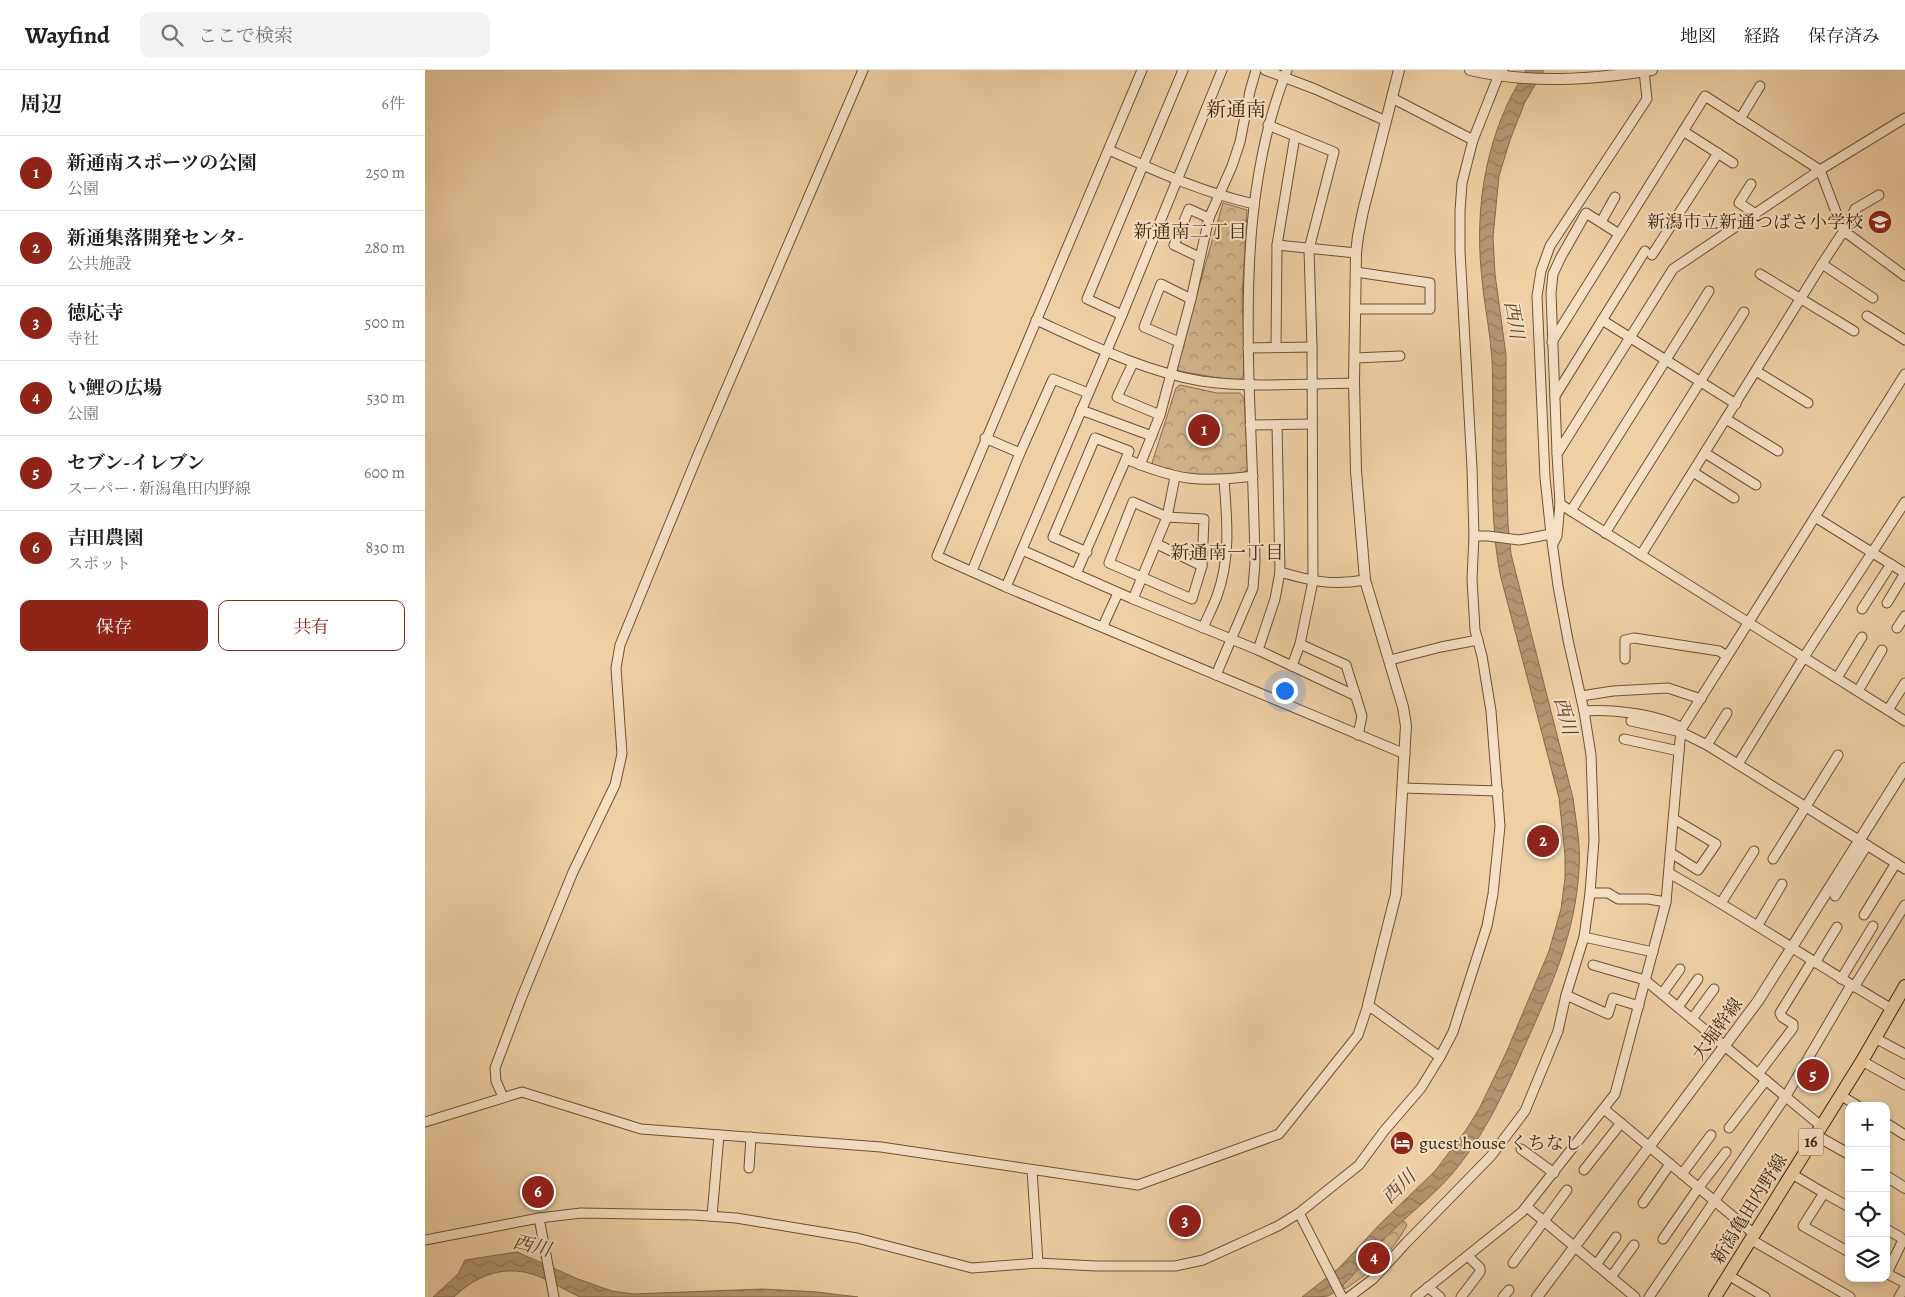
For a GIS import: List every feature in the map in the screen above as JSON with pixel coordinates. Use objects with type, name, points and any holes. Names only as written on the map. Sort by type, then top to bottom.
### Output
[{"type":"main road","name":"新潟亀田内野線","points":[[1715,1297],[1903,994]]},
{"type":"street","points":[[503,1097],[496,1082],[495,1068],[573,872],[615,785],[622,754],[616,668],[620,645],[750,333],[863,70]]},
{"type":"street","points":[[1142,70],[985,438],[937,556],[1405,754]]},
{"type":"street","points":[[1122,315],[1087,299],[1183,70]]},
{"type":"street","points":[[1006,586],[1122,315],[1222,70]]},
{"type":"street","points":[[1140,465],[1160,415],[1191,299],[1209,218],[1232,166],[1240,142],[1256,70]]},
{"type":"street","points":[[1265,70],[1285,73],[1315,89],[1386,121]]},
{"type":"street","points":[[425,1122],[522,1092],[641,1129],[881,1146],[1138,1185],[1279,1134],[1358,1035],[1368,1005],[1395,894],[1406,726],[1403,707],[1390,660],[1365,580],[1356,471],[1354,383],[1356,272],[1361,220],[1399,70]]},
{"type":"street","points":[[1349,1297],[1373,1279],[1491,1156],[1525,1111],[1558,1031],[1566,995],[1584,937],[1590,893],[1594,840],[1591,755],[1581,696],[1568,640],[1551,534],[1545,478],[1537,296],[1541,271],[1550,246],[1647,99],[1648,71],[1603,78],[1541,80],[1511,78],[1501,73],[1470,70]]},
{"type":"street","points":[[1216,674],[1253,588],[1255,563],[1247,299],[1254,204],[1268,125],[1285,73]]},
{"type":"street","points":[[425,1240],[539,1218],[581,1213],[713,1216],[857,1238],[973,1268],[1039,1263],[1096,1266],[1175,1266],[1203,1260],[1278,1226],[1299,1213],[1359,1165],[1384,1131],[1421,1088],[1453,1032],[1487,926],[1495,877],[1500,826],[1491,711],[1475,630],[1472,579],[1474,536],[1470,422],[1460,251],[1460,211],[1462,183],[1473,140],[1501,73]]},
{"type":"street","points":[[1740,119],[1760,86]]},
{"type":"street","points":[[1552,342],[1705,96],[1820,170],[1844,233],[1905,276]]},
{"type":"street","points":[[1392,98],[1473,140]]},
{"type":"street","points":[[1557,454],[1673,269],[1820,170],[1905,118]]},
{"type":"street","points":[[1268,125],[1334,152],[1309,249],[1312,347],[1313,581],[1300,644],[1293,666]]},
{"type":"street","points":[[1683,131],[1733,163]]},
{"type":"street","points":[[1276,348],[1277,245],[1295,136]]},
{"type":"street","points":[[1109,150],[1176,181],[1218,196],[1254,204]]},
{"type":"street","points":[[1555,396],[1602,320],[1717,153]]},
{"type":"street","points":[[1751,184],[1739,203],[1756,214]]},
{"type":"street","points":[[1641,555],[1822,264],[1844,233],[1855,209],[1879,195]]},
{"type":"street","points":[[1601,222],[1615,198]]},
{"type":"street","points":[[1199,257],[1174,245],[1189,209],[1209,218]]},
{"type":"street","points":[[1553,544],[1557,536],[1560,504],[1552,342],[1551,293],[1553,274],[1561,256],[1586,213],[1619,234]]},
{"type":"street","points":[[1277,245],[1357,253]]},
{"type":"street","points":[[1822,264],[1873,298]]},
{"type":"street","points":[[1355,309],[1429,309],[1430,283],[1356,272]]},
{"type":"street","points":[[1760,274],[1854,331]]},
{"type":"street","points":[[1179,342],[1143,327],[1161,284],[1191,299]]},
{"type":"street","points":[[1571,511],[1709,291]]},
{"type":"street","points":[[1605,533],[1744,312]]},
{"type":"street","points":[[1867,316],[1905,340]]},
{"type":"street","points":[[1036,320],[1133,363],[1199,380],[1225,384],[1354,383]]},
{"type":"street","points":[[1602,320],[1736,404]]},
{"type":"street","points":[[1248,348],[1312,347]]},
{"type":"street","points":[[1355,358],[1400,356]]},
{"type":"street","points":[[1133,363],[1117,398],[1160,415]]},
{"type":"street","points":[[1756,371],[1808,403]]},
{"type":"street","points":[[1416,1297],[1527,1207],[1615,1094],[1666,902],[1682,730],[1905,374]]},
{"type":"street","points":[[973,571],[1020,453],[1053,378],[1088,393]]},
{"type":"street","points":[[1081,410],[1152,436]]},
{"type":"street","points":[[1726,419],[1778,452]]},
{"type":"street","points":[[1250,425],[1311,424]]},
{"type":"street","points":[[1258,650],[1275,599],[1279,572],[1277,425]]},
{"type":"street","points":[[985,438],[1020,453]]},
{"type":"street","points":[[1076,574],[1087,552],[1129,451],[1095,438],[1053,537],[1087,552]]},
{"type":"street","points":[[1705,453],[1756,485]]},
{"type":"street","points":[[1126,459],[1175,477],[1199,480],[1224,480],[1253,476]]},
{"type":"street","points":[[1693,472],[1734,498]]},
{"type":"street","points":[[1133,599],[1167,517],[1175,477]]},
{"type":"street","points":[[1203,628],[1218,595],[1226,560],[1228,526],[1224,480]]},
{"type":"street","points":[[1133,502],[1167,517],[1204,519],[1202,566],[1192,599],[1109,563],[1133,502]]},
{"type":"street","points":[[1738,764],[1804,657],[1905,502]]},
{"type":"street","points":[[1560,504],[1905,721]]},
{"type":"street","points":[[1815,517],[1905,573],[1887,603]]},
{"type":"street","points":[[1474,536],[1519,540],[1551,534]]},
{"type":"street","points":[[1157,544],[1202,566]]},
{"type":"street","points":[[1022,550],[1118,593],[1258,650],[1356,696]]},
{"type":"street","points":[[1862,609],[1891,564]]},
{"type":"street","points":[[1279,572],[1313,581],[1343,584],[1365,580]]},
{"type":"street","points":[[1103,626],[1118,593]]},
{"type":"street","points":[[1897,628],[1905,616]]},
{"type":"street","points":[[1837,678],[1862,637]]},
{"type":"street","points":[[1625,659],[1625,640],[1634,638],[1719,651],[1727,656]]},
{"type":"street","points":[[1390,660],[1478,640]]},
{"type":"street","points":[[1300,644],[1346,665],[1362,716],[1358,735]]},
{"type":"street","points":[[1858,691],[1882,650]]},
{"type":"street","points":[[1888,710],[1905,683]]},
{"type":"street","points":[[1581,696],[1613,691],[1668,688],[1701,700]]},
{"type":"street","points":[[1584,711],[1624,712],[1672,723],[1905,869]]},
{"type":"street","points":[[1707,745],[1727,713]]},
{"type":"street","points":[[1631,721],[1682,730]]},
{"type":"street","points":[[1623,740],[1679,752]]},
{"type":"street","points":[[1773,859],[1838,755]]},
{"type":"street","name":"大堀幹線","points":[[1537,1297],[1650,1148],[1757,1001],[1864,843],[1905,768]]},
{"type":"street","points":[[1403,788],[1498,791]]},
{"type":"street","points":[[1671,854],[1698,870],[1716,844],[1674,819]]},
{"type":"street","points":[[1835,896],[1864,843]]},
{"type":"street","points":[[1721,903],[1754,851]]},
{"type":"street","points":[[1864,915],[1896,864]]},
{"type":"street","points":[[1669,873],[1892,1009]]},
{"type":"street","points":[[1757,925],[1783,884]]},
{"type":"street","points":[[1590,893],[1608,893],[1618,899],[1648,899],[1666,902]]},
{"type":"street","points":[[1649,1297],[1786,1096],[1905,905]]},
{"type":"street","points":[[1841,979],[1873,926]]},
{"type":"street","points":[[1759,1073],[1793,1028],[1793,1024],[1782,1017],[1781,1013],[1837,927]]},
{"type":"street","points":[[1584,937],[1653,952]]},
{"type":"street","points":[[1593,965],[1645,980],[1786,1096],[1818,1131],[1845,1151]]},
{"type":"street","points":[[1662,994],[1680,969]]},
{"type":"street","points":[[1678,1007],[1698,979]]},
{"type":"street","points":[[1693,1019],[1714,989]]},
{"type":"street","points":[[1566,995],[1608,1014],[1613,998],[1639,1006]]},
{"type":"street","points":[[1368,1005],[1440,1057]]},
{"type":"street","points":[[1875,1038],[1905,1054]]},
{"type":"street","points":[[1862,1061],[1905,1086]]},
{"type":"street","points":[[1729,1128],[1766,1080]]},
{"type":"street","points":[[1840,1095],[1851,1102]]},
{"type":"street","points":[[1604,1109],[1699,1187],[1752,1236],[1850,1297]]},
{"type":"street","points":[[1584,1170],[1621,1123]]},
{"type":"street","points":[[1890,1126],[1905,1135]]},
{"type":"street","points":[[713,1216],[719,1135]]},
{"type":"street","points":[[1682,1174],[1711,1135]]},
{"type":"street","points":[[749,1168],[751,1137]]},
{"type":"street","points":[[1521,1149],[1554,1174]]},
{"type":"street","points":[[1663,1239],[1699,1187],[1727,1152]]},
{"type":"street","points":[[1643,1203],[1670,1164]]},
{"type":"street","points":[[1032,1170],[1039,1263]]},
{"type":"street","points":[[1792,1174],[1845,1205]]},
{"type":"street","points":[[1890,1179],[1905,1188]]},
{"type":"street","points":[[1513,1264],[1567,1190]]},
{"type":"street","points":[[1824,1193],[1803,1226],[1845,1250]]},
{"type":"street","points":[[1527,1207],[1635,1297]]},
{"type":"street","points":[[1299,1213],[1341,1294]]},
{"type":"street","points":[[539,1218],[553,1294]]},
{"type":"street","points":[[1890,1230],[1903,1240],[1890,1267]]},
{"type":"street","points":[[1596,1265],[1616,1237]]},
{"type":"street","points":[[1611,1277],[1634,1245]]},
{"type":"street","points":[[1461,1297],[1480,1272],[1480,1268],[1468,1256]]},
{"type":"street","points":[[1729,1275],[1765,1297]]},
{"type":"street","points":[[1890,1275],[1905,1285],[1899,1297]]},
{"type":"street","points":[[1428,1287],[1440,1297]]},
{"type":"green space","points":[[1223,203],[1247,210],[1242,300],[1245,361],[1243,377],[1236,381],[1179,371],[1176,367]]},
{"type":"green space","points":[[1180,385],[1217,393],[1240,393],[1244,398],[1248,469],[1241,474],[1181,474],[1159,468],[1152,463],[1176,388]]},
{"type":"green space","points":[[1402,1219],[1407,1225],[1394,1245],[1372,1268],[1345,1289],[1341,1282]]},
{"type":"water","points":[[1526,70],[1544,70],[1525,102],[1510,140],[1499,176],[1493,237],[1495,274],[1506,355],[1508,524],[1511,554],[1573,798],[1578,834],[1579,861],[1573,916],[1561,959],[1545,1000],[1494,1111],[1475,1144],[1452,1174],[1389,1234],[1344,1284],[1328,1296],[1302,1297],[1339,1268],[1380,1224],[1435,1171],[1466,1130],[1479,1109],[1506,1053],[1549,951],[1561,909],[1565,878],[1565,855],[1559,798],[1500,574],[1496,548],[1493,494],[1492,359],[1480,248],[1481,205],[1493,143],[1510,99]]},
{"type":"water","points":[[517,1252],[578,1279],[612,1291],[633,1294],[762,1289],[817,1292],[858,1297],[580,1297],[538,1276],[515,1271],[504,1271],[493,1273],[473,1282],[454,1297],[433,1297],[458,1274],[465,1260]]},
{"type":"place","name":"新潟市立新通つばさ小学校","points":[[1880,222]]},
{"type":"place","name":"新通南スポーツの公園","points":[[1204,430]]},
{"type":"place","name":"新通集落開発センタ-","points":[[1543,841]]},
{"type":"place","name":"セブン-イレブン","points":[[1813,1075]]},
{"type":"place","name":"guest house くちなし","points":[[1402,1143]]},
{"type":"place","name":"吉田農園","points":[[538,1192]]},
{"type":"place","name":"徳応寺","points":[[1185,1221]]},
{"type":"place","name":"い鯉の広場","points":[[1374,1258]]},
{"type":"district","name":"新通南","points":[[1236,109]]},
{"type":"district","name":"新通南二丁目","points":[[1190,232]]},
{"type":"district","name":"新通南一丁目","points":[[1227,553]]},
{"type":"water label","name":"西川","points":[[1514,320]]},
{"type":"water label","name":"西川","points":[[1565,716]]},
{"type":"water label","name":"西川","points":[[1399,1187]]},
{"type":"water label","name":"西川","points":[[532,1246]]}]
